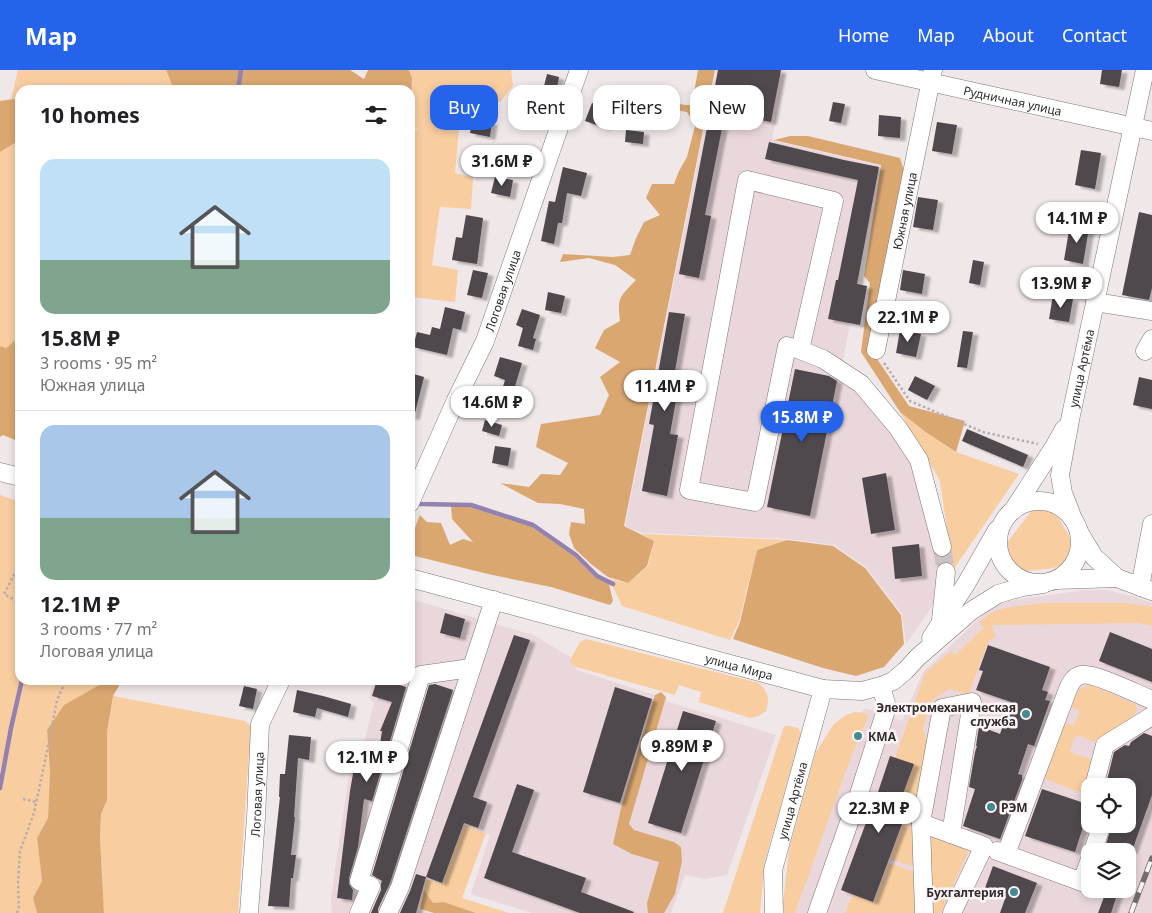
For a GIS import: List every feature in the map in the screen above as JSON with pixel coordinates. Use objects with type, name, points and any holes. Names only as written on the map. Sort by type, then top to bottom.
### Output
[{"type":"street","name":"Логовая улица","points":[[415,492],[456,400],[485,342],[579,70]]},
{"type":"street","name":"Рудничная улица","points":[[875,70],[932,76],[1152,131]]},
{"type":"street","name":"улица Артёма","points":[[1050,582],[1068,572],[1076,560],[1080,546],[1076,525],[1063,493],[1060,475],[1071,415],[1145,70]]},
{"type":"street","name":"Южная улица","points":[[876,350],[932,76]]},
{"type":"street","points":[[800,350],[834,201],[747,180],[689,490],[755,502],[787,346],[823,359],[861,384],[898,428],[919,460],[942,547]]},
{"type":"street","points":[[1095,302],[1152,311]]},
{"type":"street","points":[[918,657],[966,584],[1009,513],[1054,447],[1071,415]]},
{"type":"street","points":[[0,472],[15,476]]},
{"type":"street","points":[[1117,578],[1029,583],[1017,578],[1003,563],[997,544],[999,530],[1009,513],[1026,502],[1039,500],[1052,503],[1064,509],[1076,525],[1094,557],[1117,578],[1146,589],[1152,524]]},
{"type":"street","points":[[940,623],[946,572]]},
{"type":"street","name":"улица Мира","points":[[415,579],[823,689],[862,691],[881,686],[899,676],[971,611],[998,594],[1050,582]]},
{"type":"street","points":[[388,913],[400,887],[494,600]]},
{"type":"street","points":[[359,913],[371,886],[359,881],[421,675],[471,668]]},
{"type":"street","points":[[1006,854],[1073,678],[1082,674],[1095,676],[1152,700]]},
{"type":"street","name":"Логовая улица","points":[[249,913],[260,724],[279,685]]},
{"type":"street","points":[[817,913],[857,800],[887,707],[881,686]]},
{"type":"street","name":"улица Артёма","points":[[774,913],[773,870],[823,689]]},
{"type":"street","points":[[924,913],[921,823],[942,708],[972,702],[951,834]]},
{"type":"street","points":[[1096,778],[1106,745],[1152,716]]},
{"type":"street","points":[[921,823],[1081,882]]},
{"type":"street","points":[[952,913],[984,846]]},
{"type":"path","points":[[876,350],[910,401],[983,432],[1054,447]]},
{"type":"path","points":[[15,573],[4,594],[15,600]]},
{"type":"path","points":[[18,913],[20,851],[34,813],[57,700],[64,685]]},
{"type":"path","points":[[22,799],[36,802]]},
{"type":"path","points":[[857,800],[921,823]]},
{"type":"shaded area","points":[[18,70],[166,70],[172,85],[15,85],[15,99],[11,99]]},
{"type":"shaded area","points":[[166,70],[350,70],[364,79],[368,70],[409,70],[412,78],[412,85],[172,85]]},
{"type":"shaded area","points":[[409,70],[511,70],[513,85],[508,85],[508,92],[498,102],[498,85],[430,85],[430,130],[459,130],[455,173],[473,178],[471,209],[440,207],[432,265],[458,270],[455,302],[415,298],[415,130],[418,129],[415,128],[415,85],[412,85],[412,78]]},
{"type":"shaded area","points":[[698,70],[715,70],[712,85],[695,85]]},
{"type":"shaded area","points":[[716,70],[785,70],[772,140],[880,166],[843,361],[863,380],[900,424],[946,540],[953,576],[906,644],[902,614],[866,567],[834,545],[787,539],[642,533],[625,526],[704,130],[764,130],[764,85],[713,85]]},
{"type":"shaded area","points":[[15,99],[15,143],[0,152],[0,101]]},
{"type":"shaded area","points":[[680,104],[690,105],[690,117],[687,112],[680,111]]},
{"type":"shaded area","points":[[694,130],[703,130],[624,526],[654,541],[647,566],[628,583],[608,577],[574,548],[569,534],[571,522],[585,524],[584,509],[560,504],[538,503],[500,483],[529,487],[541,474],[560,475],[568,463],[536,447],[541,424],[600,415],[609,395],[600,377],[620,362],[595,348],[604,330],[620,321],[619,307],[621,298],[636,280],[615,265],[589,258],[560,262],[563,254],[613,257],[630,255],[644,222],[660,215],[646,198],[652,184],[674,184],[687,157]]},
{"type":"shaded area","points":[[790,136],[808,136],[900,158],[904,171],[871,350],[909,406],[965,421],[956,452],[900,412],[861,352],[870,283],[864,276],[881,165],[774,140]]},
{"type":"shaded area","points":[[15,143],[15,340],[6,348],[0,346],[0,152]]},
{"type":"shaded area","points":[[15,340],[15,440],[3,435],[0,437],[0,346],[6,348]]},
{"type":"shaded area","points":[[900,412],[956,452],[1019,474],[953,570],[940,481]]},
{"type":"shaded area","points":[[0,495],[15,500],[15,685],[99,685],[64,705],[47,730],[50,771],[48,818],[37,838],[42,881],[33,898],[37,913],[0,913]]},
{"type":"shaded area","points":[[451,505],[470,507],[531,526],[574,556],[595,577],[609,584],[613,601],[610,605],[551,587],[415,556],[415,528],[420,515],[427,522],[441,523],[450,545],[463,539],[473,542],[452,519]]},
{"type":"shaded area","points":[[1042,506],[1053,510],[1070,536],[1071,555],[1066,562],[1057,567],[1034,570],[1021,569],[1007,559],[1006,544],[1032,510]]},
{"type":"shaded area","points":[[642,534],[786,540],[757,550],[739,621],[730,640],[622,606],[609,579],[628,583],[648,566],[654,541]]},
{"type":"shaded area","points":[[787,540],[833,546],[865,568],[901,615],[904,644],[884,667],[856,676],[823,668],[733,639],[740,622],[757,550]]},
{"type":"shaded area","points":[[1084,590],[1107,590],[1152,603],[1152,913],[791,913],[825,747],[866,708],[902,721],[923,672],[988,610],[1000,603]]},
{"type":"shaded area","points":[[415,600],[533,635],[569,656],[577,670],[667,699],[666,701],[776,735],[727,875],[705,879],[685,875],[671,913],[532,913],[471,894],[490,835],[464,825],[442,884],[426,879],[419,910],[430,913],[332,913],[331,898],[351,761],[360,759],[374,703],[369,698],[373,685],[415,685]]},
{"type":"shaded area","points":[[1043,603],[1127,603],[1152,607],[1152,626],[1138,623],[991,625],[996,637],[988,642],[969,694],[949,689],[932,700],[923,728],[929,747],[919,808],[912,817],[881,806],[899,804],[914,765],[895,758],[925,673],[951,651],[955,655],[984,628],[979,622],[993,612],[1005,608]]},
{"type":"shaded area","points":[[586,639],[759,683],[767,696],[766,711],[759,716],[750,718],[699,702],[701,692],[679,685],[675,695],[573,666],[570,660],[580,642]]},
{"type":"shaded area","points":[[99,685],[119,685],[113,696],[107,732],[107,800],[101,814],[100,838],[104,913],[37,913],[33,898],[42,881],[37,838],[48,818],[50,771],[47,730],[64,705]]},
{"type":"shaded area","points":[[1091,685],[1135,704],[1137,711],[1119,730],[1103,741],[1089,740],[1079,735],[1074,738],[1070,752],[1091,759],[1095,765],[1092,778],[1081,778],[1081,793],[1043,778],[1062,722],[1074,725],[1080,711],[1069,706],[1074,694],[1082,688]]},
{"type":"shaded area","points":[[661,692],[666,697],[629,824],[634,830],[674,842],[681,847],[682,861],[675,894],[664,913],[648,913],[647,903],[659,862],[632,854],[613,844],[622,804],[655,695]]},
{"type":"shaded area","points":[[113,696],[245,721],[253,729],[249,752],[238,913],[104,913],[100,838],[101,814],[107,800],[107,732]]},
{"type":"shaded area","points":[[855,712],[865,713],[868,717],[850,759],[795,913],[784,913],[783,903],[789,850],[816,752],[834,724],[846,715]]},
{"type":"shaded area","points":[[785,726],[798,728],[801,733],[765,861],[760,913],[723,913],[783,729]]},
{"type":"shaded area","points":[[877,810],[907,821],[912,829],[914,867],[890,859],[903,824],[873,813]]},
{"type":"shaded area","points":[[464,825],[486,833],[462,898],[509,913],[476,913],[444,902],[433,903],[424,890],[426,879],[442,884]]},
{"type":"shaded area","points":[[932,836],[966,847],[968,852],[941,913],[928,913],[926,841]]},
{"type":"shaded area","points":[[889,863],[915,872],[918,913],[845,913],[853,894],[874,902]]},
{"type":"shaded area","points":[[424,890],[433,903],[444,902],[476,913],[434,913],[420,909]]},
{"type":"building","points":[[718,70],[781,70],[771,122],[764,121],[764,85],[715,85]]},
{"type":"building","points":[[1102,70],[1122,70],[1119,87],[1100,84]]},
{"type":"building","points":[[547,74],[559,77],[558,85],[544,85]]},
{"type":"building","points":[[833,102],[845,104],[841,123],[829,121]]},
{"type":"building","points":[[592,103],[593,103],[593,124],[585,121]]},
{"type":"building","points":[[879,115],[901,117],[900,138],[878,136]]},
{"type":"building","points":[[937,122],[957,125],[952,154],[932,151]]},
{"type":"building","points":[[471,130],[491,130],[490,137],[470,133]]},
{"type":"building","points":[[626,130],[644,132],[643,144],[625,142]]},
{"type":"building","points":[[707,130],[722,130],[705,215],[711,216],[699,278],[679,274]]},
{"type":"building","points":[[769,142],[879,167],[857,284],[867,286],[860,325],[828,319],[836,280],[838,280],[858,180],[765,159]]},
{"type":"building","points":[[1081,150],[1101,153],[1095,189],[1075,185]]},
{"type":"building","points":[[563,167],[587,173],[581,196],[567,193],[562,223],[558,223],[554,244],[541,241],[549,201],[555,202]]},
{"type":"building","points":[[495,177],[513,180],[510,197],[491,193]]},
{"type":"building","points":[[918,197],[938,200],[933,230],[913,227]]},
{"type":"building","points":[[1139,212],[1152,215],[1152,288],[1149,300],[1122,295]]},
{"type":"building","points":[[466,215],[483,218],[477,264],[452,260],[456,237],[462,238]]},
{"type":"building","points":[[1070,225],[1089,228],[1083,264],[1064,260]]},
{"type":"building","points":[[973,260],[984,262],[980,285],[969,283]]},
{"type":"building","points":[[473,270],[488,273],[482,298],[467,295]]},
{"type":"building","points":[[903,270],[925,274],[922,294],[900,290]]},
{"type":"building","points":[[548,292],[565,296],[561,313],[545,310]]},
{"type":"building","points":[[1053,295],[1073,299],[1069,322],[1049,319]]},
{"type":"building","points":[[445,307],[465,312],[461,330],[453,328],[447,355],[415,347],[417,332],[430,335],[432,327],[440,329]]},
{"type":"building","points":[[522,309],[540,315],[533,338],[536,339],[533,350],[518,346],[523,328],[516,325]]},
{"type":"building","points":[[669,312],[685,314],[675,371],[681,372],[670,434],[678,435],[667,496],[642,491],[654,425],[649,424]]},
{"type":"building","points":[[900,330],[921,334],[916,357],[896,353]]},
{"type":"building","points":[[963,331],[973,332],[967,368],[957,367]]},
{"type":"building","points":[[500,357],[522,363],[513,393],[518,395],[513,414],[496,409],[505,380],[494,376]]},
{"type":"building","points":[[795,369],[829,376],[837,381],[810,516],[767,507]]},
{"type":"building","points":[[415,374],[424,377],[415,413]]},
{"type":"building","points":[[915,376],[935,386],[927,400],[908,390]]},
{"type":"building","points":[[1139,377],[1152,380],[1152,409],[1133,405]]},
{"type":"building","points":[[485,420],[502,425],[499,436],[482,431]]},
{"type":"building","points":[[967,429],[1028,455],[1023,467],[962,441]]},
{"type":"building","points":[[495,446],[511,448],[508,466],[492,463]]},
{"type":"building","points":[[886,473],[895,530],[871,534],[862,478]]},
{"type":"building","points":[[919,544],[922,576],[895,579],[892,547]]},
{"type":"building","points":[[445,613],[465,619],[460,638],[440,633]]},
{"type":"building","points":[[1110,632],[1152,649],[1152,682],[1099,661]]},
{"type":"building","points":[[514,635],[530,640],[473,797],[487,802],[478,828],[464,823],[442,883],[426,877]]},
{"type":"building","name":"Электромеханическая служба","points":[[988,645],[1050,667],[1042,690],[1048,692],[1045,700],[1050,701],[1034,746],[1028,744],[1018,774],[1022,775],[1022,780],[1000,839],[963,826],[975,789],[969,787],[979,726],[1000,734],[1011,702],[976,690],[983,671],[979,670]]},
{"type":"building","points":[[435,684],[453,690],[390,883],[378,913],[371,913],[381,890],[382,881],[372,875],[429,685]]},
{"type":"building","points":[[375,685],[400,685],[406,687],[372,801],[364,799],[358,847],[349,878],[349,884],[353,890],[352,900],[337,898],[354,768],[364,770],[374,744],[380,744],[382,731],[380,731],[392,702],[372,696]]},
{"type":"building","points":[[244,686],[257,689],[253,709],[239,706]]},
{"type":"building","points":[[615,687],[652,699],[620,803],[583,792]]},
{"type":"building","points":[[297,690],[351,704],[348,717],[317,708],[315,717],[293,712]]},
{"type":"building","points":[[683,711],[716,721],[681,833],[648,823]]},
{"type":"building","points":[[1144,733],[1152,736],[1152,795],[1135,843],[1106,843],[1109,833],[1136,833],[1136,778],[1108,778],[1114,752],[1125,745],[1129,746],[1131,742]]},
{"type":"building","points":[[289,735],[311,737],[309,760],[298,758],[291,855],[296,855],[293,878],[291,878],[289,907],[268,906],[280,797],[280,774],[285,774]]},
{"type":"building","points":[[890,756],[914,764],[893,821],[902,824],[873,902],[841,890],[871,813]]},
{"type":"building","points":[[517,784],[534,790],[512,852],[586,878],[581,892],[633,913],[580,913],[484,878]]},
{"type":"building","points":[[1042,789],[1081,802],[1081,833],[1075,852],[1025,836]]},
{"type":"building","name":"Бухгалтерия","points":[[993,866],[1037,883],[1025,913],[1000,913],[1006,896],[985,888]]},
{"type":"building","points":[[416,874],[426,877],[416,913],[400,913],[410,891]]},
{"type":"building","points":[[1104,898],[1116,898],[1111,913],[1098,913]]},
{"type":"waterway","points":[[239,85],[241,70]]},
{"type":"waterway","points":[[415,502],[471,505],[533,525],[576,555],[597,576],[613,584]]},
{"type":"waterway","points":[[0,788],[21,685]]},
{"type":"tunnel","points":[[942,547],[946,572]]},
{"type":"railway","points":[[1131,913],[1152,858]]},
{"type":"place","name":"Электромеханическая служба","points":[[1026,714]]},
{"type":"place","name":"КМА","points":[[858,736]]},
{"type":"place","name":"РЭМ","points":[[991,807]]},
{"type":"place","name":"Бухгалтерия","points":[[1014,892]]}]
